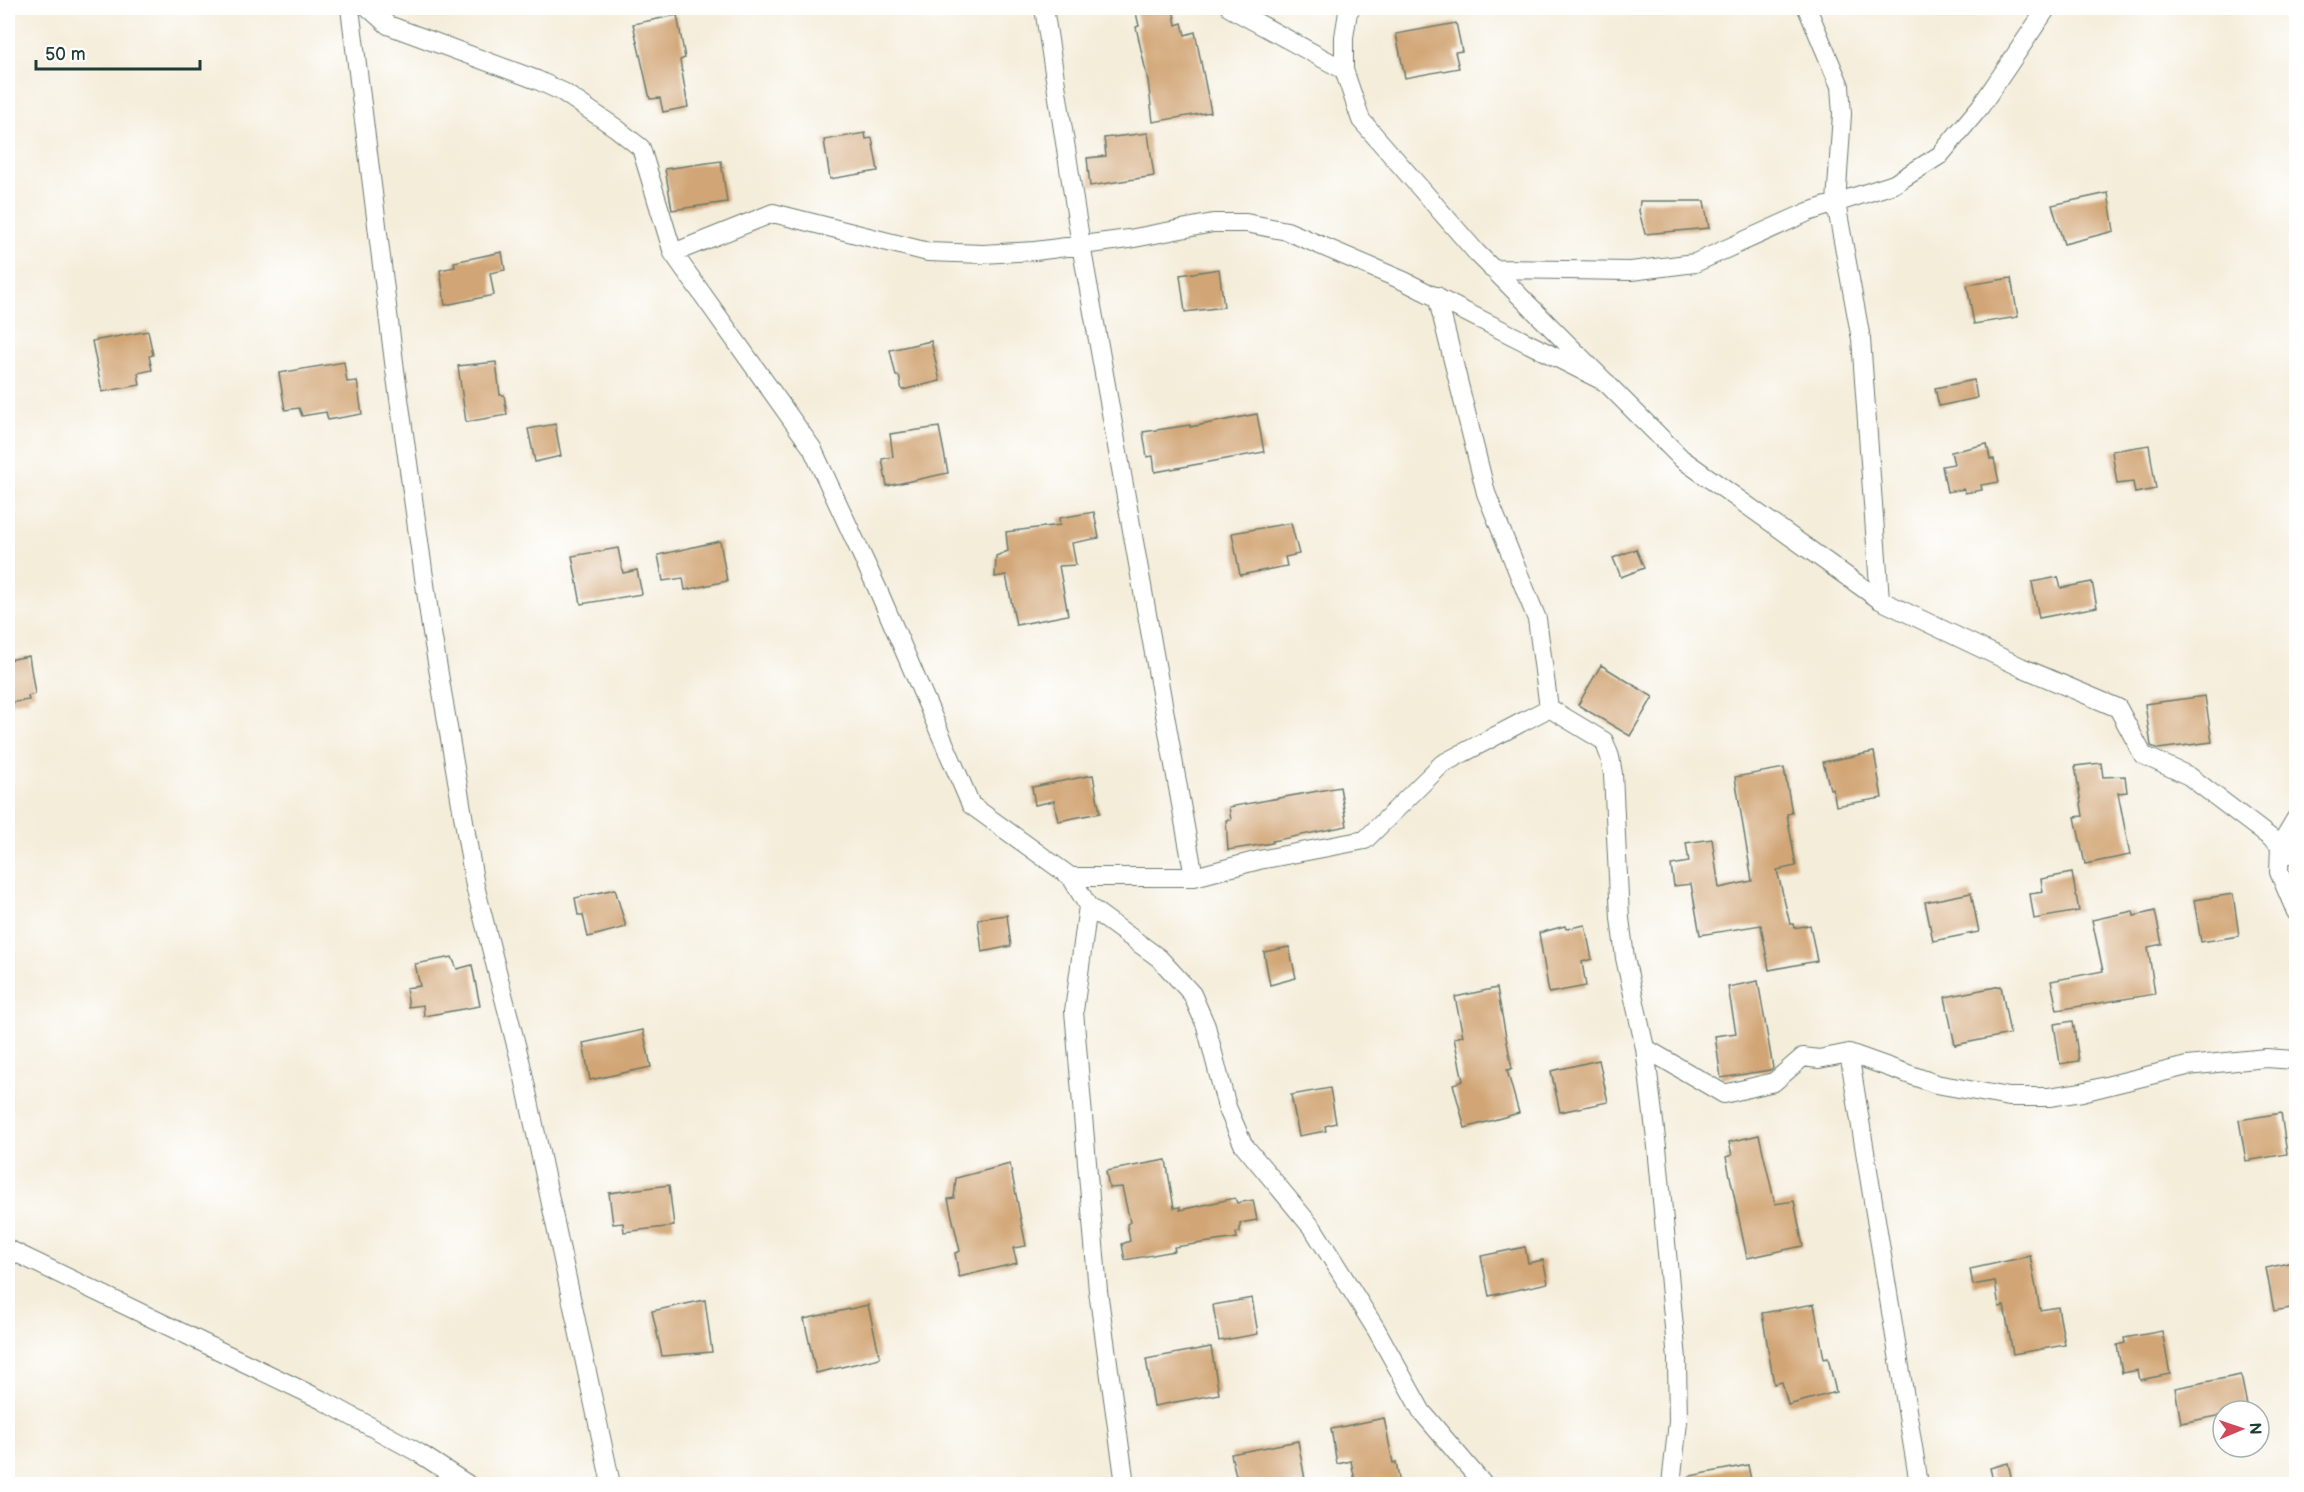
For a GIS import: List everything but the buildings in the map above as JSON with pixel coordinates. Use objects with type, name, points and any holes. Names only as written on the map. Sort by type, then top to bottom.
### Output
[{"type":"street","points":[[350,8],[394,370],[421,556],[475,886],[521,1064],[611,1485]]},
{"type":"street","points":[[369,8],[388,25],[537,80],[563,92],[641,148],[673,252],[812,448],[878,590],[971,805],[1071,877],[1088,906],[1159,958],[1192,994],[1206,1026],[1227,1107],[1243,1144],[1314,1230],[1376,1329],[1422,1412],[1483,1485]]},
{"type":"street","points":[[1044,8],[1081,245],[1194,877]]},
{"type":"street","points":[[1230,8],[1344,70]]},
{"type":"street","points":[[1351,8],[1348,12],[1344,38],[1344,70],[1361,120],[1492,269],[1682,459],[1880,600],[2021,667],[2118,708],[2143,755],[2189,776],[2296,857]]},
{"type":"street","points":[[1807,8],[1840,86],[1842,114],[1836,203],[1861,339],[1880,600]]},
{"type":"street","points":[[1492,269],[1630,271],[1695,263],[1808,212],[1894,184],[1940,155],[1980,107],[2047,8]]},
{"type":"street","points":[[673,252],[772,213],[928,252],[983,254],[1129,239],[1194,226],[1246,223],[1287,231],[1437,296],[1606,383]]},
{"type":"street","points":[[1437,296],[1486,493],[1537,619],[1549,708]]},
{"type":"street","points":[[1071,877],[1194,877],[1259,860],[1365,840],[1442,764],[1549,708]]},
{"type":"street","points":[[1549,708],[1604,741],[1611,757],[1621,928],[1625,958],[1645,1048],[1658,1147],[1677,1359],[1678,1422],[1671,1485]]},
{"type":"street","points":[[2296,818],[2280,845],[2279,872],[2296,912]]},
{"type":"street","points":[[1088,906],[1074,1011],[1098,1291],[1125,1485]]},
{"type":"street","points":[[1645,1048],[1724,1094],[1774,1082],[1803,1057],[1819,1059],[1849,1053],[1936,1084],[2009,1097],[2049,1097],[2082,1092],[2187,1066],[2266,1058],[2296,1060]]},
{"type":"street","points":[[1849,1053],[1918,1485]]},
{"type":"street","points":[[8,1250],[322,1400],[419,1453],[466,1485]]}]
